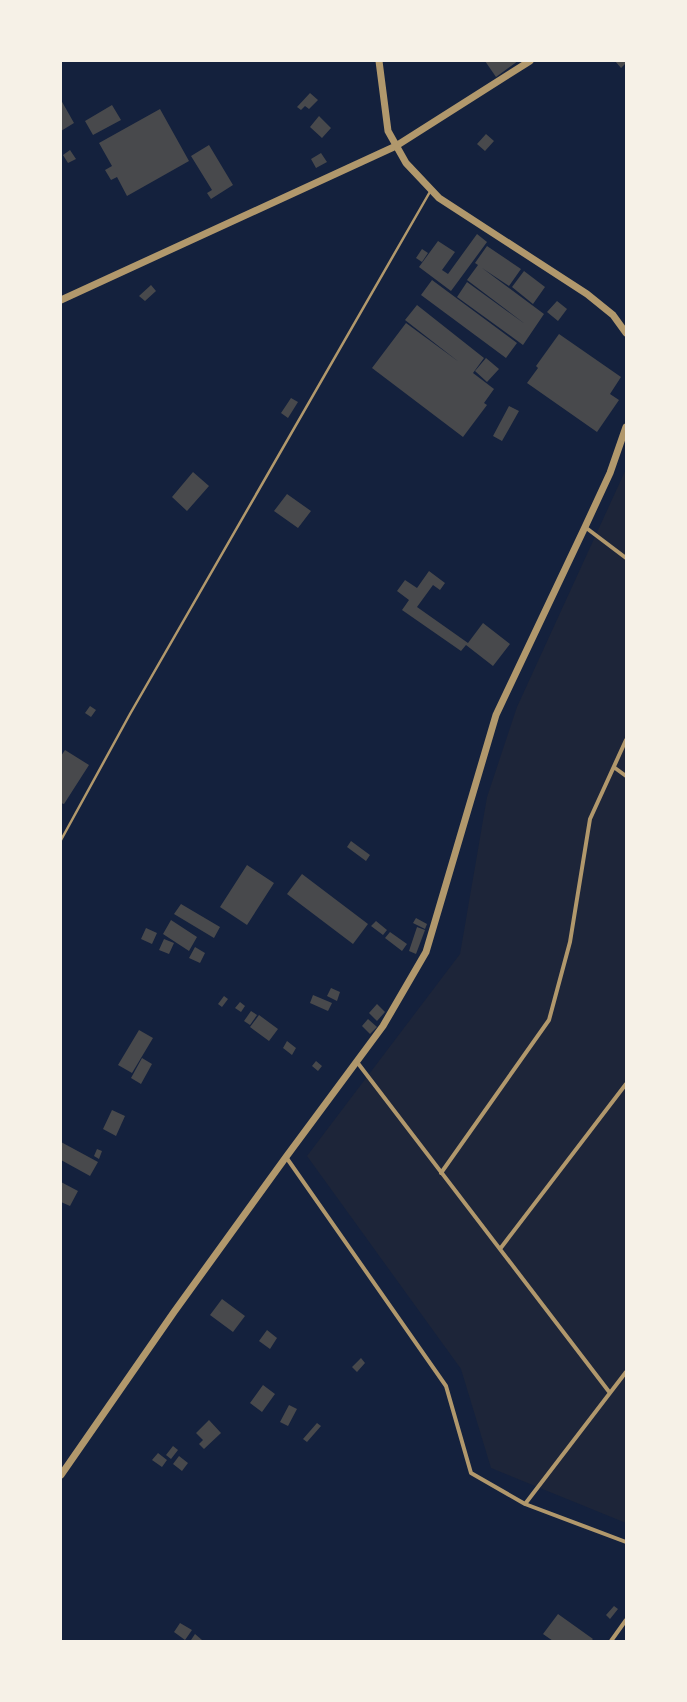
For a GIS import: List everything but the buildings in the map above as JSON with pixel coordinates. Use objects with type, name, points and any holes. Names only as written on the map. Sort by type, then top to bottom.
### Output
[{"type":"street","points":[[380,61],[388,131],[406,163],[439,198],[587,294],[614,315],[626,334]]},
{"type":"street","points":[[61,300],[396,146],[530,61]]},
{"type":"street","points":[[61,1475],[174,1312],[383,1026],[426,952],[496,715],[610,473],[626,428]]},
{"type":"street","points":[[585,527],[626,558]]},
{"type":"street","points":[[441,1173],[549,1020],[570,942],[590,819],[615,768],[626,740]]},
{"type":"street","points":[[615,768],[626,776]]},
{"type":"street","points":[[357,1062],[610,1393]]},
{"type":"street","points":[[500,1249],[626,1084]]},
{"type":"street","points":[[286,1157],[446,1386],[471,1474],[525,1504],[626,1542]]},
{"type":"street","points":[[525,1504],[626,1372]]},
{"type":"street","points":[[611,1641],[626,1620]]},
{"type":"lane","points":[[61,840],[134,707],[431,190]]},
{"type":"shaded area","points":[[626,469],[626,1523],[491,1468],[461,1369],[307,1156],[460,954],[487,797],[517,707]]}]
